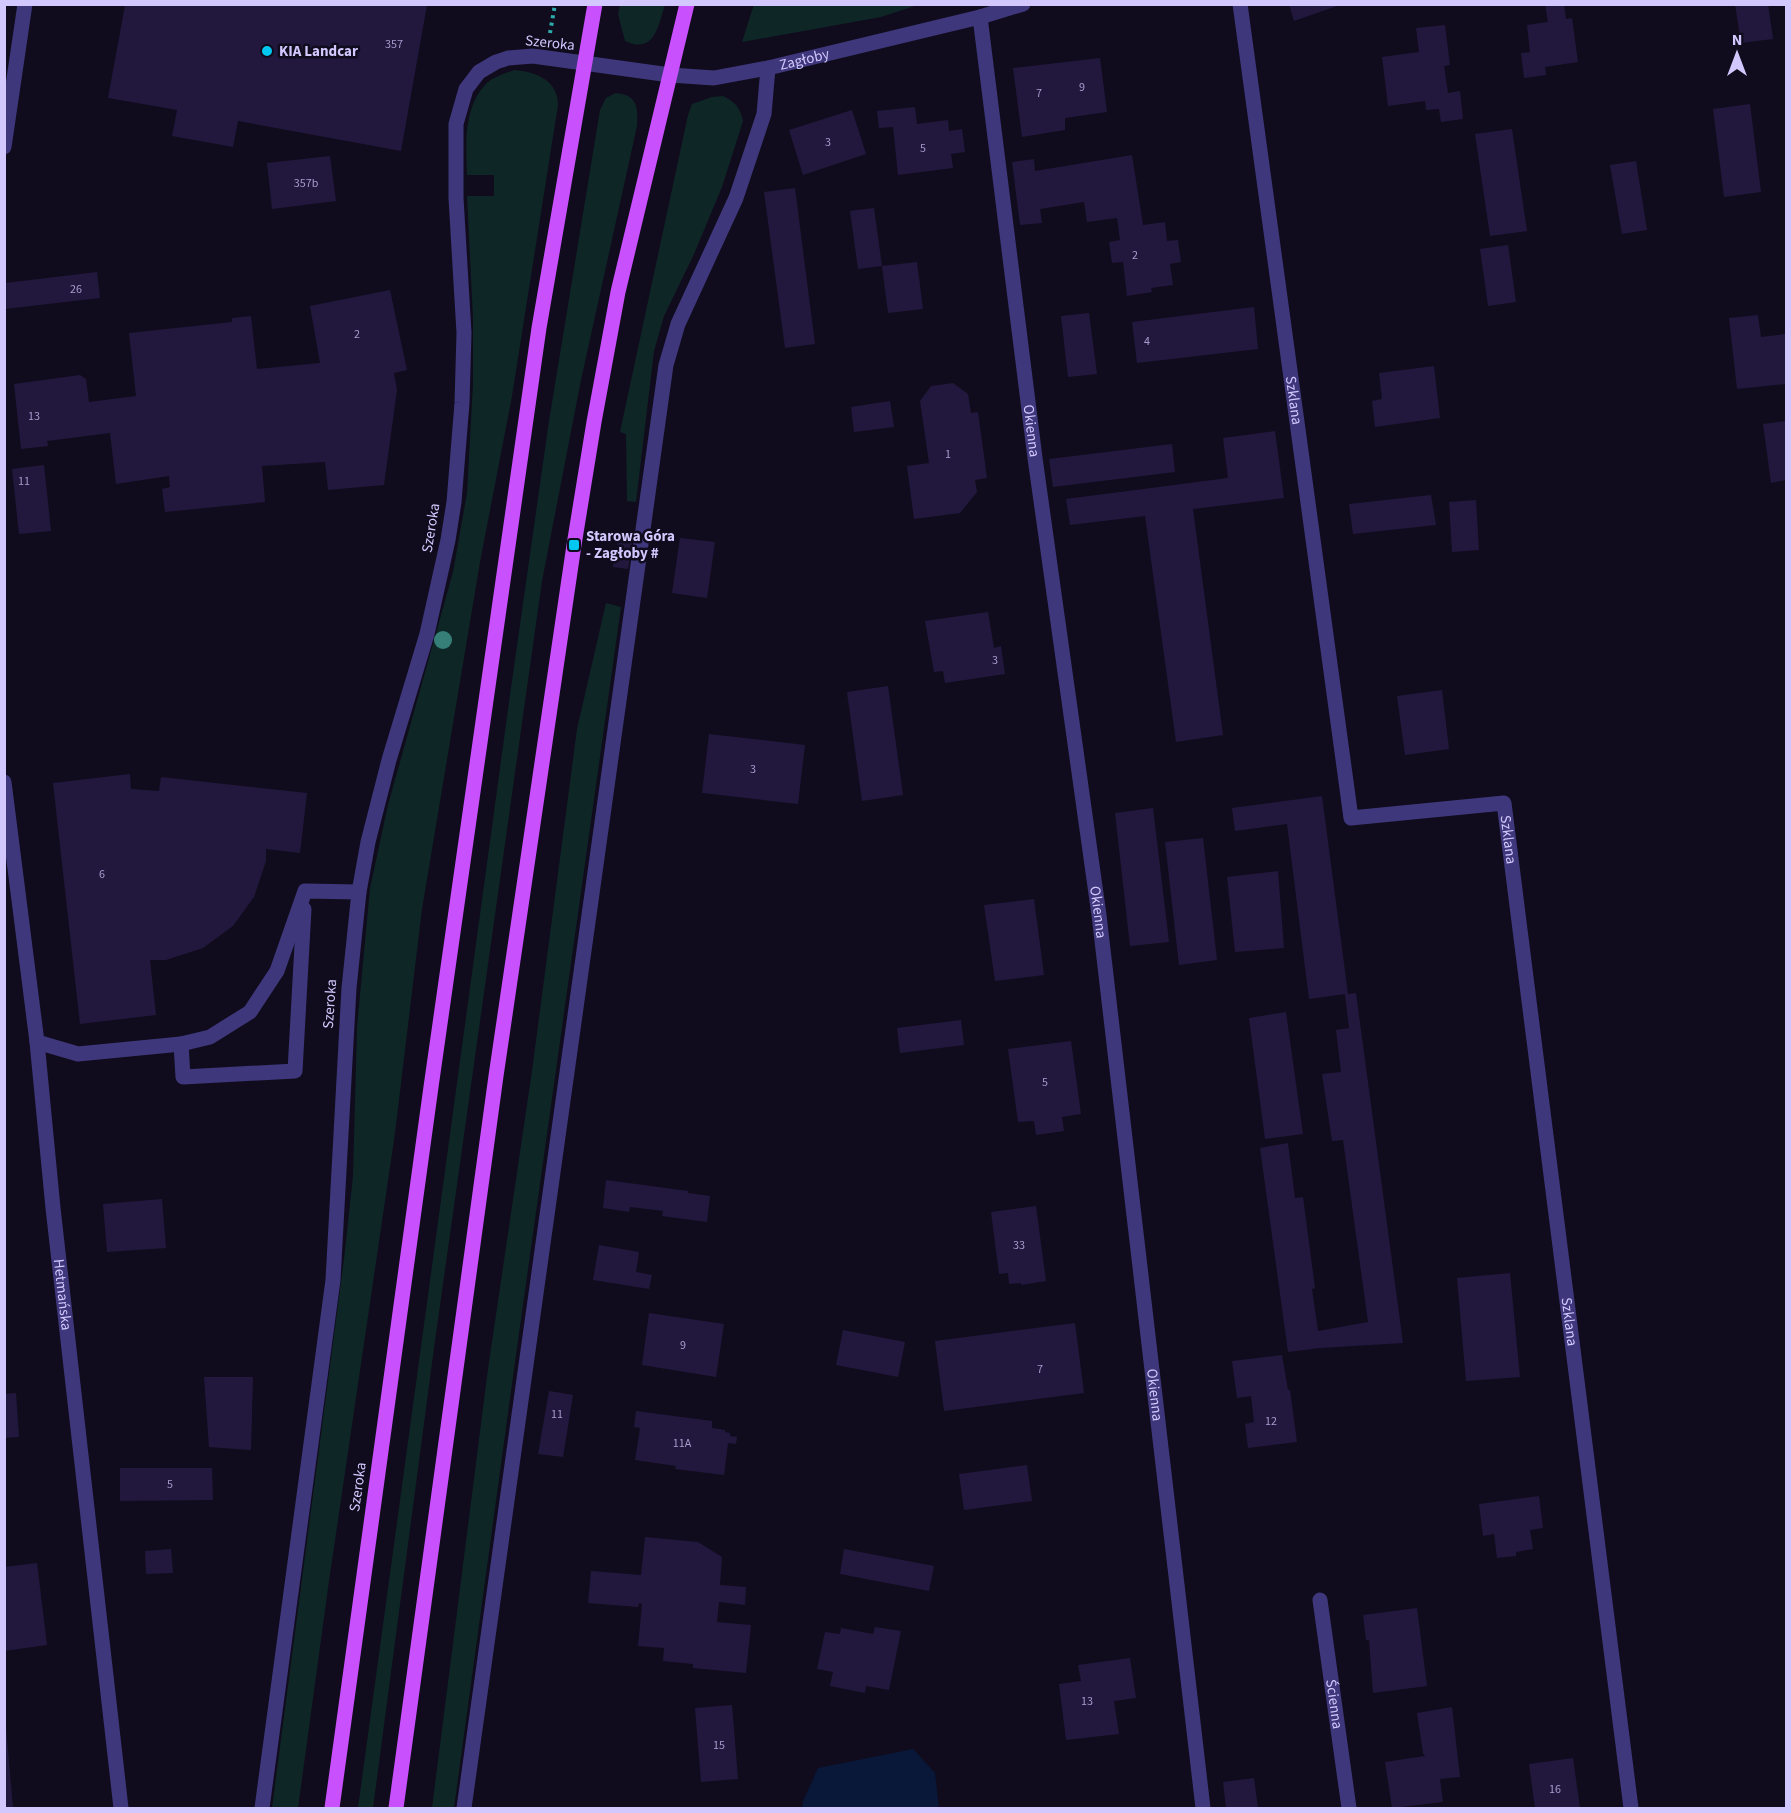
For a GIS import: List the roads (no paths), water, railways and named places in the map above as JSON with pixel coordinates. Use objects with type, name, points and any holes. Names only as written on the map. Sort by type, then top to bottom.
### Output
[{"type":"main road","points":[[584,64],[595,4]]},
{"type":"main road","points":[[396,1809],[496,1076],[562,622],[612,326],[687,4]]},
{"type":"main road","name":"Szeroka","points":[[332,1809],[434,1064],[534,363],[584,64]]},
{"type":"street","points":[[4,147],[25,4]]},
{"type":"street","name":"Zagłoby","points":[[584,64],[714,78],[768,68],[980,17],[1023,4]]},
{"type":"street","name":"Szklana","points":[[1240,4],[1351,818],[1504,803],[1631,1809]]},
{"type":"street","name":"Okienna","points":[[980,17],[1035,458],[1101,926],[1203,1809]]},
{"type":"street","name":"Szeroka","points":[[262,1809],[333,1280],[349,988],[358,892],[388,760],[429,623],[448,540],[454,502],[462,403],[464,333],[456,198],[456,124],[466,89],[485,67],[508,58],[533,56],[584,64]]},
{"type":"street","points":[[464,1809],[666,365],[678,324],[736,198],[764,114],[768,68]]},
{"type":"street","name":"Hetmańska","points":[[4,782],[37,1042],[53,1208],[121,1809]]},
{"type":"street","points":[[305,891],[358,892]]},
{"type":"street","points":[[37,1042],[78,1054],[181,1044],[210,1037],[250,1011],[277,970],[305,891]]},
{"type":"street","points":[[181,1044],[183,1077],[295,1071],[305,891]]},
{"type":"street","name":"Ścienna","points":[[1320,1600],[1349,1809]]},
{"type":"water","points":[[913,1749],[935,1773],[939,1808],[802,1808],[818,1768]]},
{"type":"place","name":"KIA Landcar","points":[[267,51]]},
{"type":"place","name":"Starowa Góra - Zagłoby #","points":[[574,545]]}]
